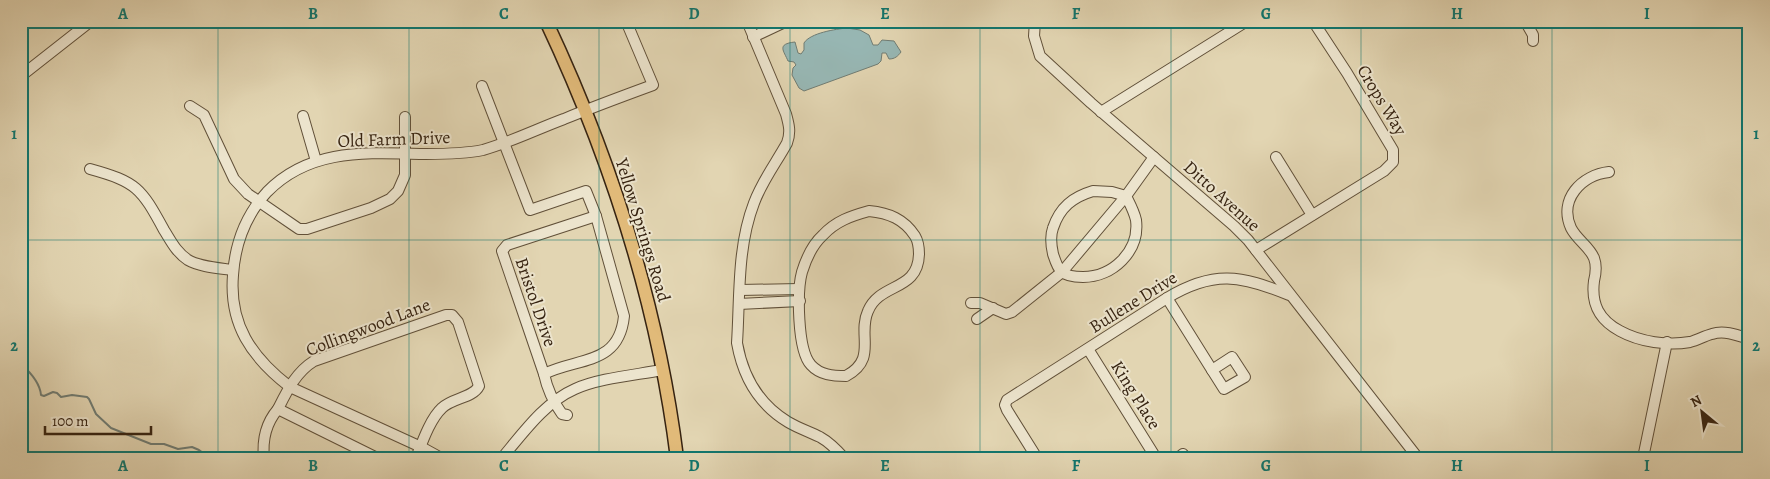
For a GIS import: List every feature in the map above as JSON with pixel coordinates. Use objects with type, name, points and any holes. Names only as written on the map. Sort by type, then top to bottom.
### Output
[{"type":"main road","name":"Yellow Springs Road","points":[[546,21],[586,110],[603,155],[630,239],[662,370],[677,458]]},
{"type":"street","points":[[21,76],[79,24],[91,21]]},
{"type":"street","name":"Old Farm Drive","points":[[441,458],[290,387],[271,372],[251,347],[235,314],[232,293],[233,270],[240,236],[259,201],[284,178],[316,161],[350,154],[466,153],[504,143],[652,85],[626,21]]},
{"type":"street","points":[[747,21],[786,114],[790,135],[788,143],[768,175],[754,204],[744,236],[737,343],[739,356],[743,370],[755,392],[775,413],[789,423],[822,438],[844,458]]},
{"type":"street","points":[[753,37],[787,21]]},
{"type":"street","name":"Ditto Avenue","points":[[1035,21],[1034,36],[1040,56],[1101,112],[1234,226],[1256,250],[1418,458]]},
{"type":"street","points":[[1101,112],[1247,21]]},
{"type":"street","name":"Crops Way","points":[[1256,250],[1384,171],[1393,162],[1393,150],[1313,21]]},
{"type":"street","points":[[1525,21],[1533,35],[1533,41]]},
{"type":"street","points":[[482,86],[504,143]]},
{"type":"street","points":[[190,106],[204,115],[234,179],[248,194],[290,225],[299,229],[307,229],[371,208],[390,199],[398,191],[405,175],[405,117]]},
{"type":"street","points":[[303,116],[316,161]]},
{"type":"street","name":"Bristol Drive","points":[[504,143],[530,210],[586,191],[596,216],[624,316],[623,326],[617,341],[604,354],[588,361],[544,374]]},
{"type":"street","points":[[971,303],[980,303],[1006,314],[1012,312],[1062,272],[1126,196],[1154,157]]},
{"type":"street","points":[[1276,157],[1312,215]]},
{"type":"street","points":[[90,169],[112,175],[138,188],[150,204],[173,246],[189,260],[199,264],[233,270]]},
{"type":"street","points":[[1610,172],[1601,173],[1586,179],[1574,192],[1568,207],[1571,228],[1594,259],[1596,268],[1593,292],[1596,310],[1607,323],[1620,331],[1644,340],[1693,342],[1714,333],[1722,332],[1749,339]]},
{"type":"street","points":[[1093,191],[1112,192],[1126,196],[1136,221],[1136,230],[1134,241],[1120,264],[1110,271],[1096,276],[1070,276],[1062,272],[1054,257],[1051,237],[1057,218],[1065,206],[1075,198],[1093,191]]},
{"type":"street","points":[[869,211],[886,213],[901,220],[910,228],[917,239],[919,264],[914,274],[909,280],[886,291],[875,300],[868,311],[865,321],[865,352],[862,361],[846,376],[825,374],[817,370],[810,364],[804,353],[801,340],[799,289],[802,271],[821,236],[835,224],[849,217],[869,211]]},
{"type":"street","name":"Bristol Drive","points":[[569,417],[562,414],[546,386],[544,374],[502,251],[507,244],[596,216]]},
{"type":"street","points":[[1261,283],[1270,269]]},
{"type":"street","name":"Bullene Drive","points":[[1037,458],[1007,410],[1005,402],[1007,400],[1188,286],[1218,278],[1238,278],[1261,283],[1290,296]]},
{"type":"street","points":[[740,290],[799,289]]},
{"type":"street","points":[[1167,298],[1212,370]]},
{"type":"street","points":[[739,304],[800,301]]},
{"type":"street","points":[[977,318],[992,308]]},
{"type":"street","name":"Collingwood Lane","points":[[290,387],[303,370],[314,361],[446,315],[452,315],[458,322],[479,386],[476,391],[448,402],[441,408],[421,447]]},
{"type":"street","points":[[1643,458],[1666,342]]},
{"type":"street","name":"King Place","points":[[1088,349],[1156,458]]},
{"type":"street","points":[[502,458],[555,401],[576,389],[590,384],[662,370]]},
{"type":"street","points":[[264,458],[266,431],[273,415],[290,387]]},
{"type":"street","points":[[278,409],[377,458]]},
{"type":"street","points":[[416,458],[421,447]]},
{"type":"street","points":[[1178,458],[1183,454],[1185,458]]},
{"type":"water","points":[[847,28],[860,30],[869,35],[873,45],[878,45],[882,40],[894,41],[901,52],[896,57],[889,59],[886,53],[882,53],[881,61],[878,64],[804,91],[799,88],[792,75],[793,68],[796,65],[794,62],[788,61],[783,51],[783,46],[795,42],[798,53],[801,54],[804,50],[804,43],[812,37],[824,32]]},
{"type":"waterway","points":[[21,364],[37,382],[41,395],[44,396],[53,392],[61,397],[72,395],[87,397],[96,414],[111,428],[151,444],[164,444],[178,449],[192,447],[210,458]]}]
